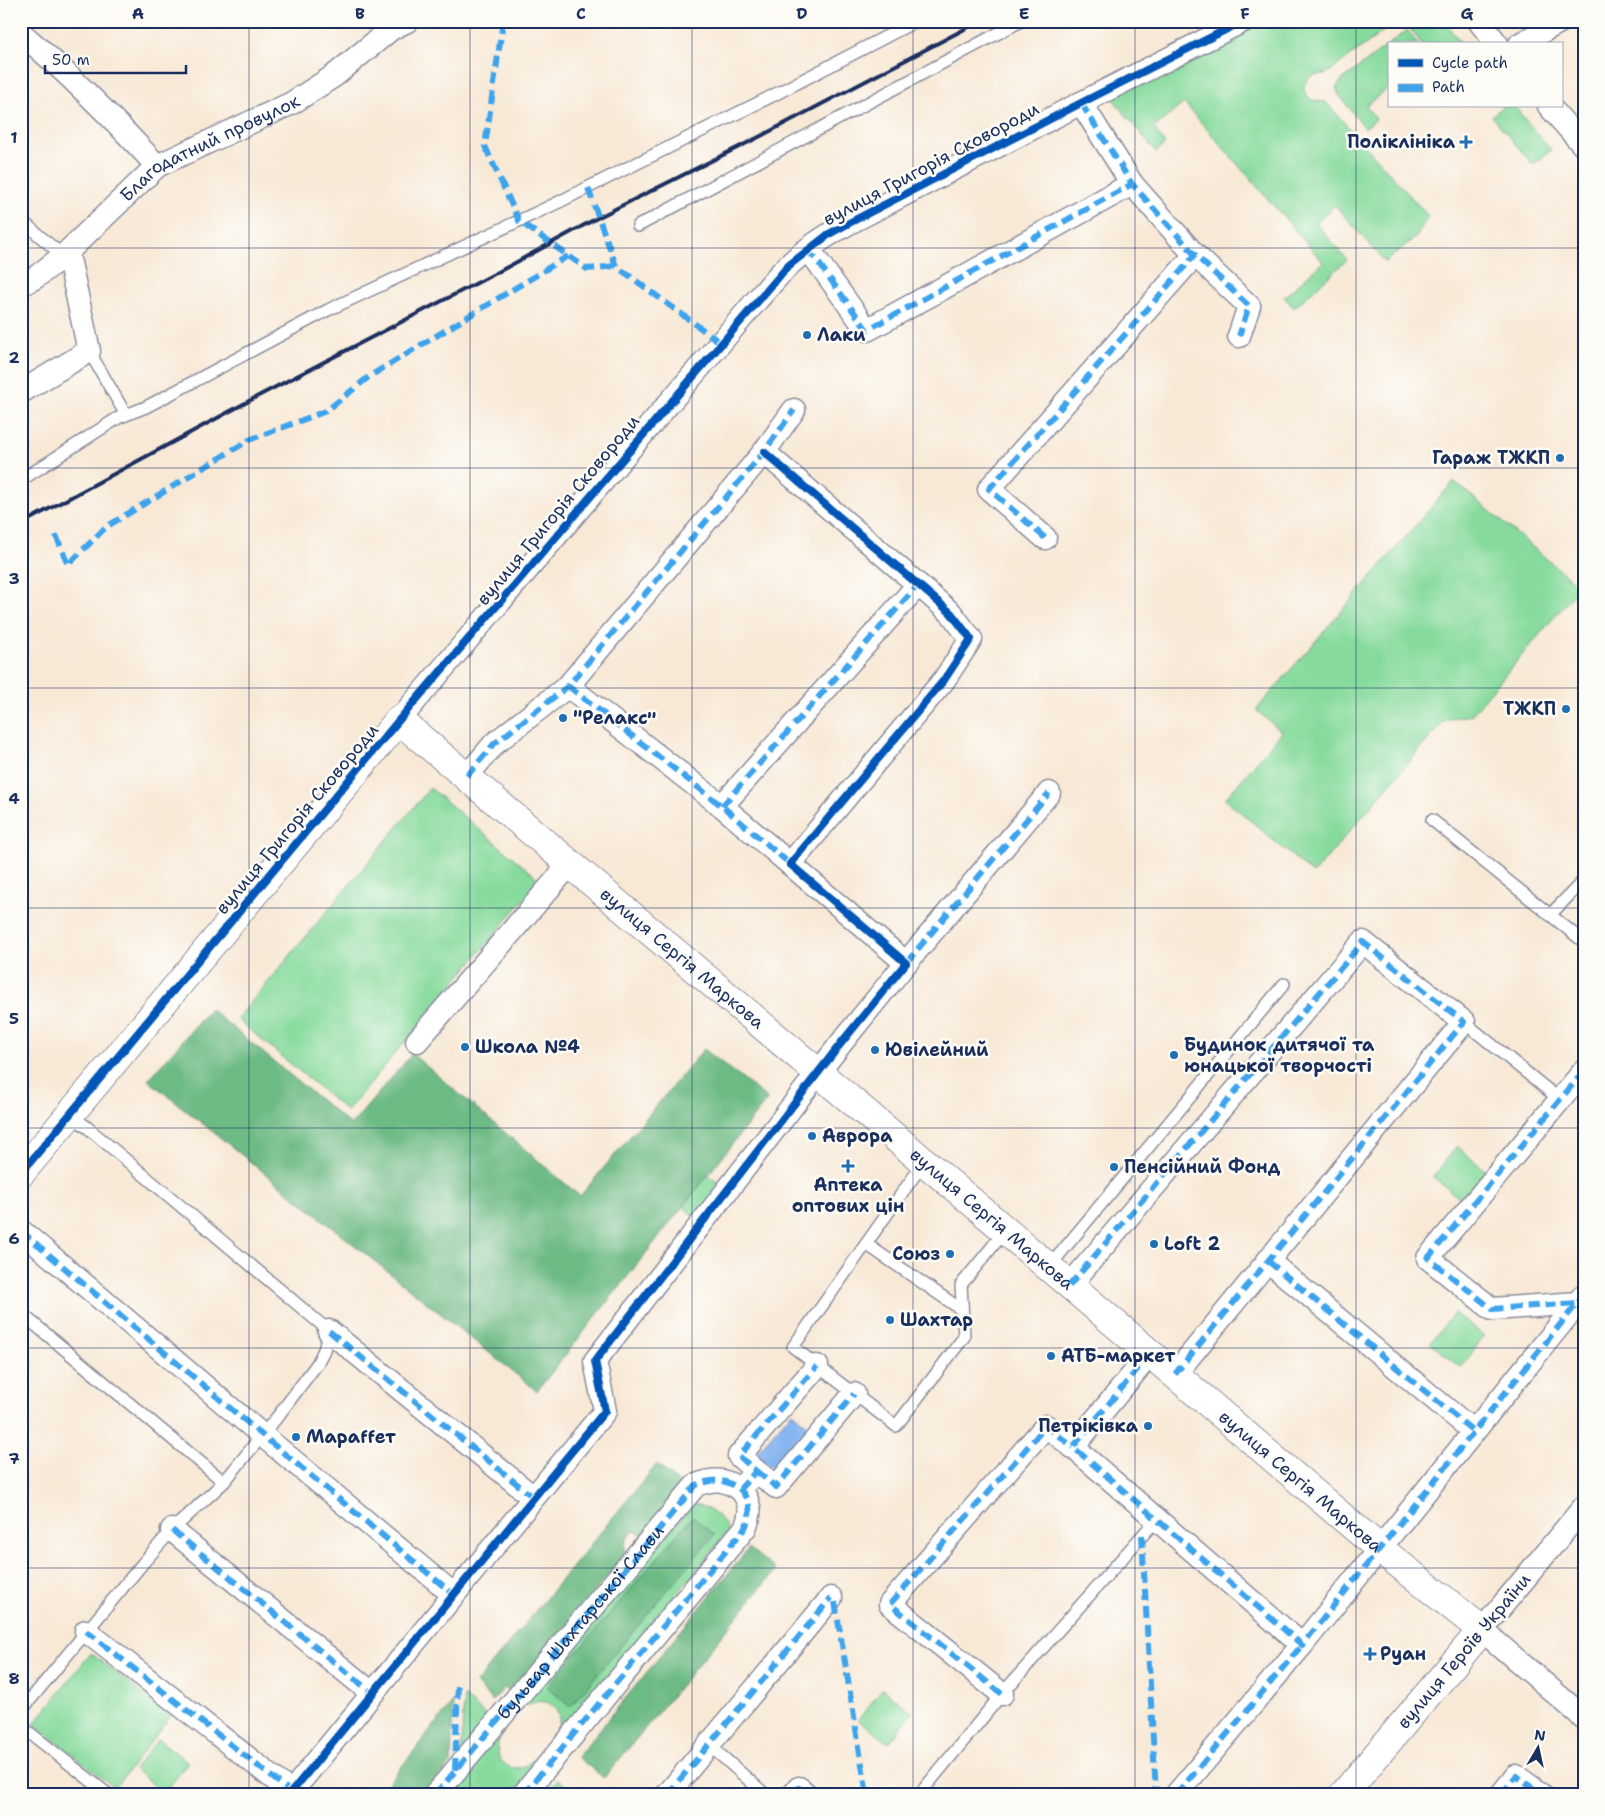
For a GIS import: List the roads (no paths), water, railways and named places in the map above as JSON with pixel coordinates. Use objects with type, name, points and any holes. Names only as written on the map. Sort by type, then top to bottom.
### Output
[{"type":"street","name":"вулиця Григорія Сковороди","points":[[21,1173],[399,720],[788,266],[829,234],[849,223],[1243,21]]},
{"type":"street","points":[[1479,21],[1495,42]]},
{"type":"street","points":[[1524,42],[1561,21]]},
{"type":"street","name":"Благодатний провулок","points":[[21,286],[63,256],[157,166],[292,103],[334,76],[393,24]]},
{"type":"street","points":[[21,33],[48,56],[121,127],[157,166]]},
{"type":"street","points":[[1081,103],[1132,184],[1195,255],[1249,306],[1239,336]]},
{"type":"street","points":[[1551,108],[1584,146]]},
{"type":"street","points":[[806,251],[815,258],[867,330],[1132,184]]},
{"type":"street","points":[[1045,538],[989,489],[1195,255]]},
{"type":"street","points":[[21,392],[89,351],[70,263],[63,256]]},
{"type":"street","points":[[466,776],[494,744],[568,686],[764,452],[794,410]]},
{"type":"street","points":[[764,452],[951,613],[971,639],[944,680],[790,864]]},
{"type":"street","points":[[722,806],[918,585]]},
{"type":"street","points":[[568,686],[722,806],[906,963]]},
{"type":"street","name":"вулиця Сергія Маркова","points":[[399,720],[1005,1230],[1380,1549],[1482,1630],[1584,1718]]},
{"type":"street","points":[[86,1631],[290,1794],[605,1411],[595,1361],[906,963],[1049,793]]},
{"type":"street","points":[[417,1041],[570,864]]},
{"type":"street","points":[[1069,1286],[1363,942],[1464,1022],[1174,1374]]},
{"type":"street","points":[[1582,1302],[1492,1309],[1428,1258],[1584,1071]]},
{"type":"street","points":[[21,1231],[453,1594]]},
{"type":"street","points":[[1268,1261],[1473,1431]]},
{"type":"street","points":[[1176,1795],[1380,1549],[1473,1431],[1582,1302]]},
{"type":"street","points":[[330,1331],[533,1497]]},
{"type":"street","points":[[1074,1447],[1150,1354]]},
{"type":"street","points":[[817,1366],[739,1456],[776,1487],[854,1394]]},
{"type":"street","points":[[1002,1694],[890,1604],[1046,1426],[1074,1447],[1156,1520],[1302,1644]]},
{"type":"street","points":[[523,1795],[745,1528],[750,1518],[750,1507],[747,1497],[740,1489],[756,1471]]},
{"type":"street","name":"бульвар Шахтарської Слави","points":[[435,1795],[696,1485],[718,1480],[740,1489]]},
{"type":"street","name":"вулиця Героїв України","points":[[1343,1795],[1584,1507]]},
{"type":"street","points":[[172,1530],[372,1693]]},
{"type":"street","points":[[667,1795],[830,1598]]},
{"type":"street","points":[[1501,1795],[1516,1776],[1542,1795]]},
{"type":"street","points":[[793,1795],[799,1788],[807,1795]]},
{"type":"lane","points":[[21,480],[118,418],[146,407],[328,310],[557,204],[916,21]]},
{"type":"lane","points":[[638,226],[1021,21]]},
{"type":"lane","points":[[21,220],[63,256]]},
{"type":"lane","points":[[89,351],[126,416]]},
{"type":"lane","points":[[1432,820],[1584,942]]},
{"type":"lane","points":[[1550,915],[1584,880]]},
{"type":"lane","points":[[1049,1268],[1284,984]]},
{"type":"lane","points":[[1464,1022],[1559,1099]]},
{"type":"lane","points":[[21,1711],[172,1530],[224,1482],[278,1416],[317,1364],[330,1331],[69,1114]]},
{"type":"lane","points":[[924,1162],[793,1347],[896,1426],[964,1337],[961,1285],[1005,1230]]},
{"type":"lane","points":[[866,1244],[962,1310]]},
{"type":"lane","points":[[21,1312],[224,1482]]},
{"type":"lane","points":[[919,1795],[1002,1694],[1156,1520]]},
{"type":"lane","points":[[21,1726],[109,1795]]},
{"type":"lane","points":[[708,1744],[766,1795]]},
{"type":"water","points":[[792,1412],[813,1430],[776,1472],[755,1454]]},
{"type":"railway","points":[[21,524],[262,394],[500,271],[599,217],[759,137],[980,21]]},
{"type":"place","name":"Поліклініка","points":[[1466,142]]},
{"type":"place","name":"Лаки","points":[[807,335]]},
{"type":"place","name":"Гараж ТЖКП","points":[[1560,458]]},
{"type":"place","name":"ТЖКП","points":[[1566,709]]},
{"type":"place","name":"\"Релакс\"","points":[[563,718]]},
{"type":"place","name":"Школа №4","points":[[465,1047]]},
{"type":"place","name":"Ювілейний","points":[[875,1050]]},
{"type":"place","name":"Будинок дитячої та юнацької творчості","points":[[1174,1055]]},
{"type":"place","name":"Аврора","points":[[812,1136]]},
{"type":"place","name":"Аптека оптових цін","points":[[848,1166]]},
{"type":"place","name":"Пенсійний Фонд","points":[[1114,1167]]},
{"type":"place","name":"Loft 2","points":[[1154,1244]]},
{"type":"place","name":"Союз","points":[[950,1254]]},
{"type":"place","name":"Шахтар","points":[[890,1320]]},
{"type":"place","name":"АТБ-маркет","points":[[1051,1356]]},
{"type":"place","name":"Петріківка","points":[[1148,1426]]},
{"type":"place","name":"Мараffет","points":[[296,1437]]},
{"type":"place","name":"Руан","points":[[1370,1654]]}]
